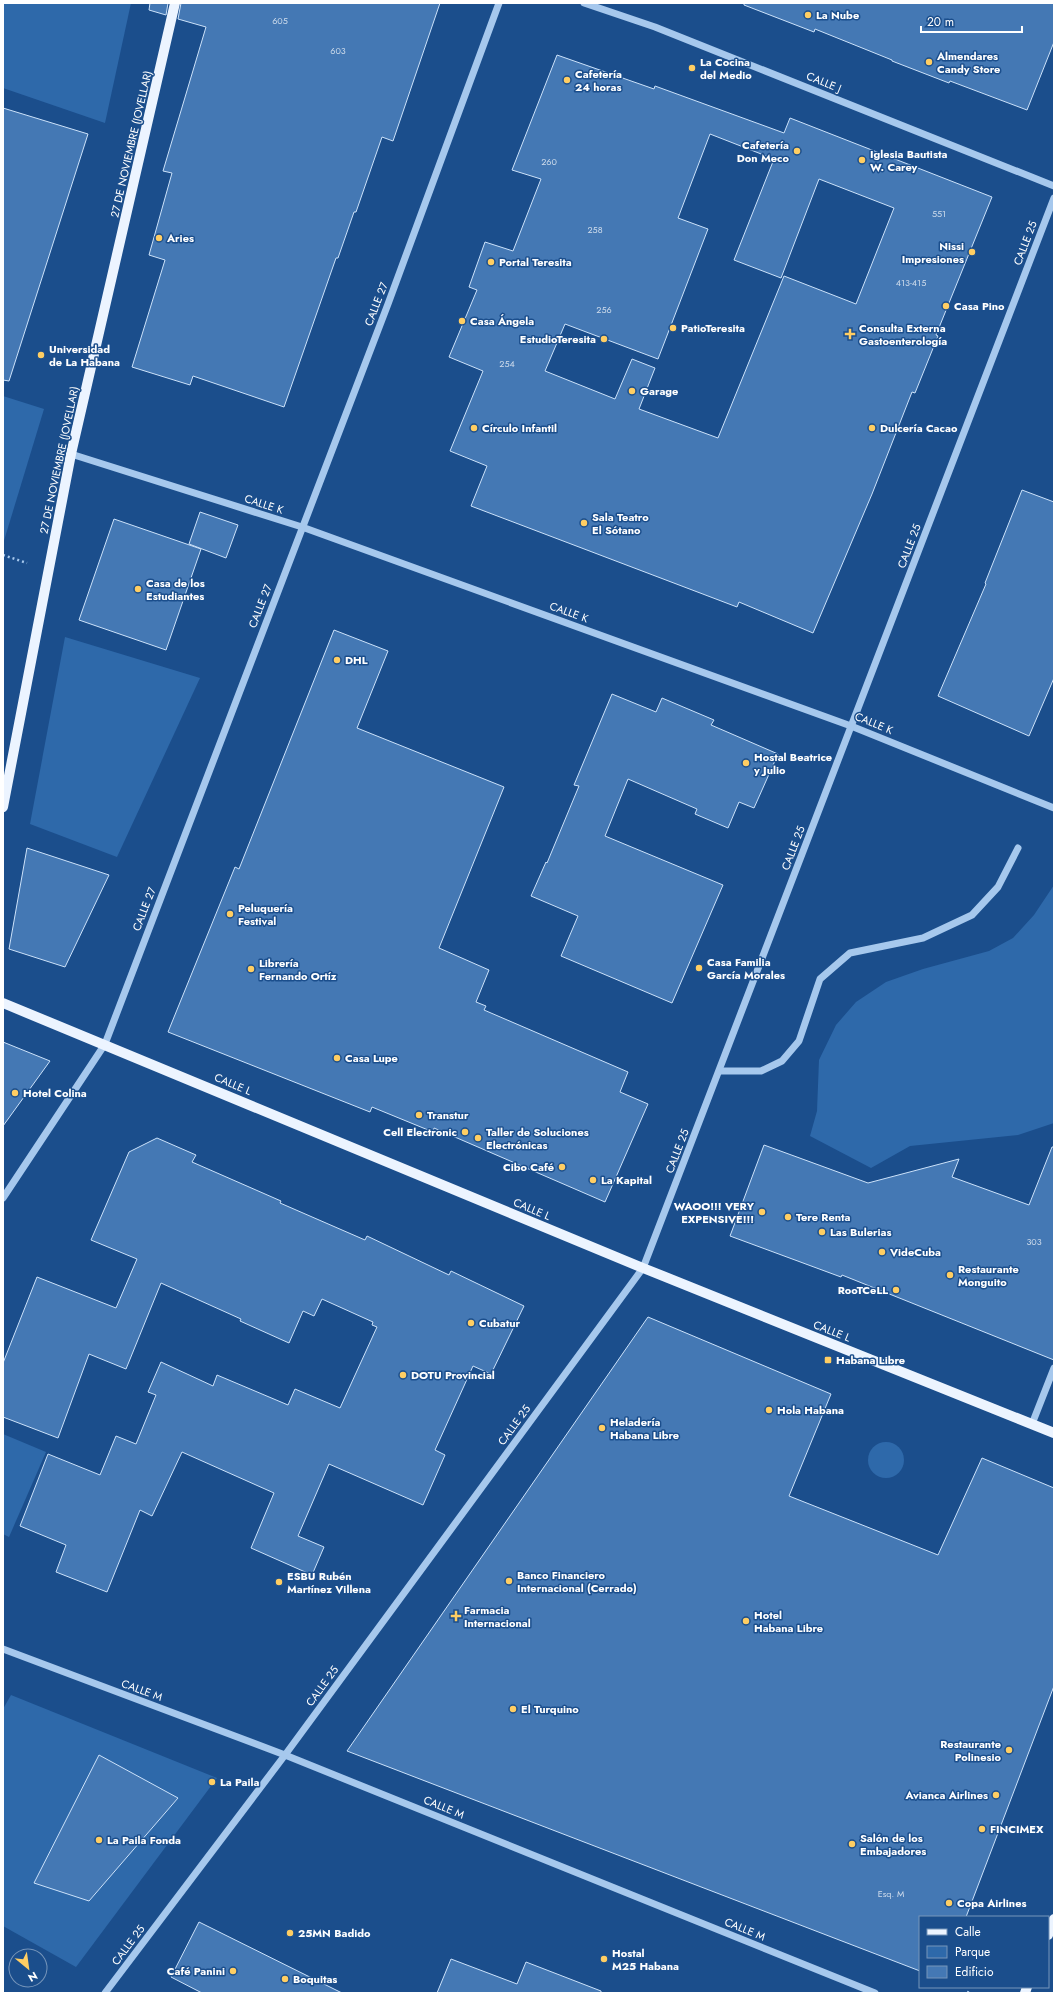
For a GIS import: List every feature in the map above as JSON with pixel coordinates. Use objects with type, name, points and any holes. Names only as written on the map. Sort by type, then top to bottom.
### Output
[{"type":"main road","name":"27 DE NOVIEMBRE (JOVELLAR)","points":[[3,807],[71,454],[175,3]]},
{"type":"main road","name":"CALLE L","points":[[3,1003],[643,1268],[1054,1433]]},
{"type":"main road","points":[[1049,1932],[1054,1919]]},
{"type":"street","name":"CALLE 27","points":[[3,1198],[105,1044],[388,304],[499,3]]},
{"type":"street","name":"CALLE J","points":[[584,3],[656,27],[1054,186]]},
{"type":"street","name":"CALLE 25","points":[[105,1993],[285,1755],[643,1268],[720,1071],[1054,198]]},
{"type":"street","name":"CALLE K","points":[[71,454],[302,527],[851,726],[1054,808]]},
{"type":"street","points":[[720,1071],[761,1071],[782,1062],[799,1041],[820,979],[850,953],[923,938],[972,915],[998,887],[1018,848]]},
{"type":"street","points":[[1032,1424],[1054,1368]]},
{"type":"street","name":"CALLE M","points":[[3,1649],[285,1755],[875,1993]]},
{"type":"path","points":[[967,1992],[971,1993]]},
{"type":"green space","points":[[3,3],[131,3],[105,123],[3,88]]},
{"type":"green space","points":[[3,396],[44,409],[3,544]]},
{"type":"green space","points":[[65,637],[200,678],[117,857],[30,824]]},
{"type":"green space","points":[[1054,885],[1054,1123],[1018,1135],[910,1146],[871,1168],[810,1136],[817,1111],[819,1060],[836,1025],[856,1002],[886,982],[923,969],[989,951],[1013,938],[1034,915]]},
{"type":"green space","points":[[3,1434],[46,1452],[9,1537],[3,1534]]},
{"type":"green space","points":[[890,1442],[899,1447],[903,1453],[903,1467],[899,1473],[890,1478],[882,1478],[873,1473],[869,1467],[868,1456],[873,1447],[879,1443]]},
{"type":"green space","points":[[11,1695],[217,1778],[76,1967],[48,1951],[48,1948],[42,1948],[3,1926],[3,1709]]},
{"type":"building","points":[[150,3],[168,3],[166,15],[149,10]]},
{"type":"building","points":[[181,3],[440,3],[393,141],[382,137],[356,212],[354,212],[338,258],[336,258],[284,407],[193,376],[190,385],[132,367],[165,260],[149,255],[172,173],[163,171],[206,27],[178,19]]},
{"type":"building","points":[[744,3],[1054,3],[1054,42],[1027,110],[950,81],[949,83],[815,29],[814,32],[744,5]]},
{"type":"building","points":[[557,55],[654,89],[655,86],[784,133],[790,118],[992,197],[936,335],[938,336],[915,393],[912,392],[872,494],[813,633],[739,602],[737,607],[471,506],[487,466],[450,451],[483,371],[449,357],[477,290],[469,287],[485,242],[513,251],[541,179],[512,170]],"holes":[[[710,134],[774,159],[734,260],[781,278],[819,179],[894,208],[856,304],[784,276],[718,438],[639,409],[655,368],[632,359],[615,399],[545,371],[565,324],[658,359],[708,229],[678,218]]]},
{"type":"building","points":[[3,108],[88,134],[9,381],[3,380]]},
{"type":"building","points":[[1022,490],[1054,502],[1054,678],[1029,736],[938,696],[986,584],[985,583]]},
{"type":"building","points":[[200,512],[238,525],[226,558],[189,544]]},
{"type":"building","name":"Casa de los Estudiantes","points":[[114,519],[201,549],[166,650],[79,620]]},
{"type":"building","points":[[334,630],[388,651],[357,728],[504,787],[439,948],[489,970],[476,1002],[486,1006],[484,1010],[628,1072],[620,1092],[648,1104],[605,1202],[434,1128],[433,1132],[372,1107],[370,1112],[168,1032],[235,867],[239,869]]},
{"type":"building","points":[[612,694],[656,712],[662,698],[714,720],[711,725],[778,754],[754,808],[739,802],[728,828],[695,814],[697,809],[628,779],[605,836],[723,885],[672,1003],[561,956],[578,916],[531,896],[546,862],[547,863],[579,786],[574,785]]},
{"type":"building","points":[[27,848],[109,875],[65,967],[9,949]]},
{"type":"building","name":"Hotel Colina","points":[[3,1042],[50,1061],[3,1126]]},
{"type":"building","points":[[157,1138],[196,1155],[192,1162],[281,1201],[280,1203],[365,1240],[367,1236],[449,1275],[451,1271],[524,1306],[491,1374],[473,1366],[435,1450],[445,1455],[423,1505],[329,1464],[298,1536],[324,1547],[312,1575],[251,1548],[274,1493],[182,1452],[152,1516],[140,1510],[107,1592],[56,1572],[66,1545],[20,1526],[48,1454],[100,1475],[116,1436],[136,1444],[156,1395],[148,1392],[161,1362],[213,1386],[217,1375],[288,1405],[295,1389],[340,1408],[377,1327],[372,1325],[373,1322],[322,1299],[314,1316],[303,1311],[289,1343],[240,1321],[241,1319],[161,1283],[126,1369],[89,1354],[58,1438],[3,1417],[3,1363],[37,1277],[116,1308],[137,1259],[91,1240],[129,1152]]},
{"type":"building","points":[[764,1145],[868,1183],[959,1159],[952,1177],[1029,1205],[1052,1147],[1054,1147],[1054,1360],[842,1275],[841,1277],[730,1236]]},
{"type":"building","name":"Hotel Habana Libre","points":[[648,1317],[831,1394],[789,1496],[938,1555],[982,1458],[1054,1488],[1054,1686],[966,1916],[919,1916],[919,1971],[347,1751]]},
{"type":"building","name":"La Paila Fonda","points":[[99,1755],[178,1798],[89,1901],[34,1883]]},
{"type":"building","points":[[199,1922],[342,1993],[202,1993],[171,1977]]},
{"type":"building","points":[[451,1959],[517,1984],[526,1962],[601,1991],[601,1993],[437,1993]]},
{"type":"place","name":"La Nube","points":[[808,15]]},
{"type":"place","name":"Almendares Candy Store","points":[[929,62]]},
{"type":"place","name":"La Cocina del Medio","points":[[692,68]]},
{"type":"place","name":"Cafetería 24 horas","points":[[567,80]]},
{"type":"place","name":"Cafetería Don Meco","points":[[797,151]]},
{"type":"place","name":"Iglesia Bautista W. Carey","points":[[862,160]]},
{"type":"place","name":"Aries","points":[[159,238]]},
{"type":"place","name":"Nissi Impresiones","points":[[972,252]]},
{"type":"place","name":"Portal Teresita","points":[[491,262]]},
{"type":"place","name":"Casa Pino","points":[[946,306]]},
{"type":"place","name":"Casa Ángela","points":[[462,321]]},
{"type":"place","name":"PatioTeresita","points":[[673,328]]},
{"type":"place","name":"Consulta Externa Gastoenterología","points":[[850,334]]},
{"type":"place","name":"EstudioTeresita","points":[[604,339]]},
{"type":"place","name":"Universidad de La Habana","points":[[41,355]]},
{"type":"place","name":"Garage","points":[[632,391]]},
{"type":"place","name":"Círculo Infantil","points":[[474,428]]},
{"type":"place","name":"Dulcería Cacao","points":[[872,428]]},
{"type":"place","name":"Sala Teatro El Sótano","points":[[584,523]]},
{"type":"place","name":"Casa de los Estudiantes","points":[[138,589]]},
{"type":"place","name":"DHL","points":[[337,660]]},
{"type":"place","name":"Hostal Beatrice y Julio","points":[[746,763]]},
{"type":"place","name":"Peluquería Festival","points":[[230,914]]},
{"type":"place","name":"Casa Familia García Morales","points":[[699,968]]},
{"type":"place","name":"Librería Fernando Ortíz","points":[[251,969]]},
{"type":"place","name":"Casa Lupe","points":[[337,1058]]},
{"type":"place","name":"Hotel Colina","points":[[15,1093]]},
{"type":"place","name":"Transtur","points":[[419,1115]]},
{"type":"place","name":"Cell Electronic","points":[[465,1132]]},
{"type":"place","name":"Taller de Soluciones Electrónicas","points":[[478,1138]]},
{"type":"place","name":"Cibo Café","points":[[562,1167]]},
{"type":"place","name":"La Kapital","points":[[593,1180]]},
{"type":"place","name":"WAOO!!! VERY EXPENSIVE!!!","points":[[762,1212]]},
{"type":"place","name":"Tere Renta","points":[[788,1217]]},
{"type":"place","name":"Las Bulerias","points":[[822,1232]]},
{"type":"place","name":"VideCuba","points":[[882,1252]]},
{"type":"place","name":"Restaurante Monguito","points":[[950,1275]]},
{"type":"place","name":"RooTCeLL","points":[[896,1290]]},
{"type":"place","name":"Cubatur","points":[[471,1323]]},
{"type":"place","name":"Habana Libre","points":[[828,1360]]},
{"type":"place","name":"DOTU Provincial","points":[[403,1375]]},
{"type":"place","name":"Hola Habana","points":[[769,1410]]},
{"type":"place","name":"Heladería Habana Libre","points":[[602,1428]]},
{"type":"place","name":"Banco Financiero Internacional (Cerrado)","points":[[509,1581]]},
{"type":"place","name":"ESBU Rubén Martínez Villena","points":[[279,1582]]},
{"type":"place","name":"Farmacia Internacional","points":[[456,1616]]},
{"type":"place","name":"Hotel Habana Libre","points":[[746,1621]]},
{"type":"place","name":"El Turquino","points":[[513,1709]]},
{"type":"place","name":"Restaurante Polinesio","points":[[1009,1750]]},
{"type":"place","name":"La Paila","points":[[212,1782]]},
{"type":"place","name":"Avianca Airlines","points":[[996,1795]]},
{"type":"place","name":"FINCIMEX","points":[[982,1829]]},
{"type":"place","name":"La Paila Fonda","points":[[99,1840]]},
{"type":"place","name":"Salón de los Embajadores","points":[[852,1844]]},
{"type":"place","name":"Copa Airlines","points":[[949,1903]]},
{"type":"place","name":"25MN Badido","points":[[290,1933]]},
{"type":"place","name":"Hostal M25 Habana","points":[[604,1959]]},
{"type":"place","name":"Café Panini","points":[[233,1971]]},
{"type":"place","name":"Boquitas","points":[[285,1979]]}]
